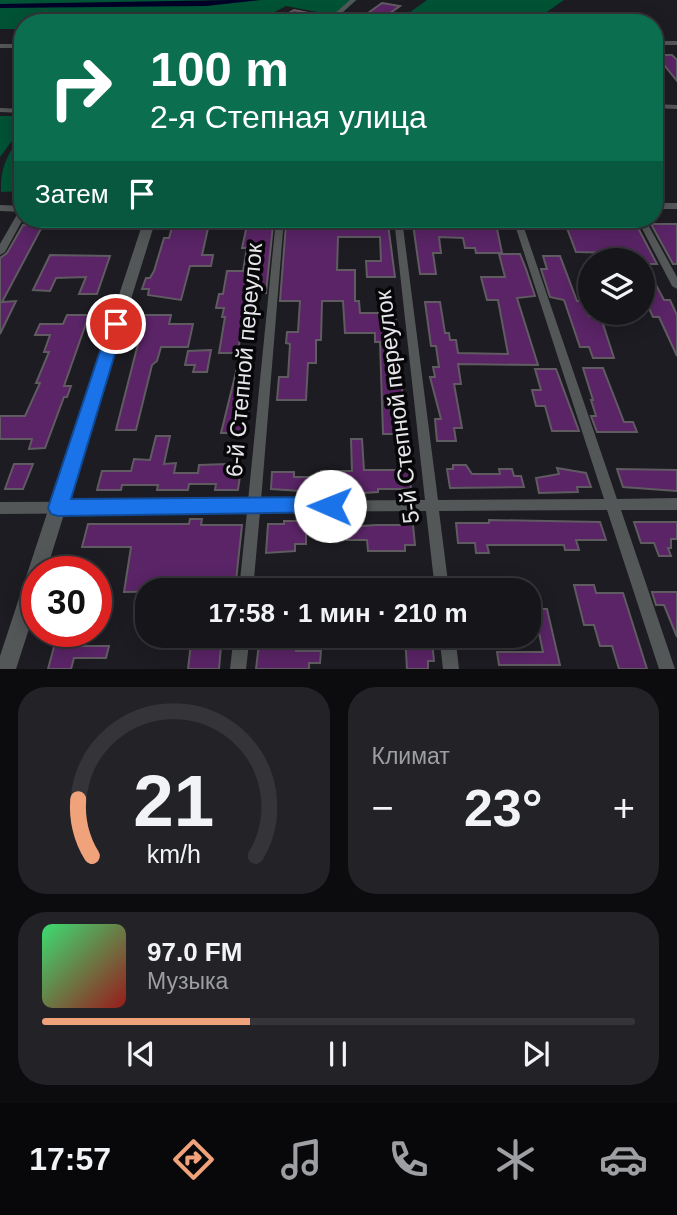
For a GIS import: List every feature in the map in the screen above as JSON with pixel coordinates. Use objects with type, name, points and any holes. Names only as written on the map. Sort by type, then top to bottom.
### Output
[{"type":"street","points":[[338,14],[354,0]]},
{"type":"street","points":[[0,252],[14,226]]},
{"type":"street","points":[[42,556],[147,228]]},
{"type":"street","name":"6-й Степной переулок","points":[[247,578],[279,228]]},
{"type":"street","name":"5-й Степной переулок","points":[[399,228],[441,578]]},
{"type":"street","points":[[520,228],[667,669]]},
{"type":"street","points":[[646,228],[677,286]]},
{"type":"street","points":[[0,508],[254,505],[432,508],[677,504]]},
{"type":"street","points":[[6,669],[21,623]]},
{"type":"street","points":[[238,669],[240,648]]},
{"type":"street","points":[[449,648],[451,669]]},
{"type":"green space","points":[[0,0],[357,0],[340,14],[286,6],[271,14],[14,14],[14,29],[0,29]]},
{"type":"green space","points":[[427,0],[564,0],[544,14],[408,14]]},
{"type":"green space","points":[[0,116],[14,116],[14,138],[0,157]]},
{"type":"green space","points":[[13,147],[14,191],[1,192],[2,175]]},
{"type":"building","points":[[382,3],[400,6],[389,14],[367,14]]},
{"type":"building","points":[[294,10],[313,14],[287,14]]},
{"type":"building","points":[[663,55],[672,55],[677,60],[677,81],[663,64]]},
{"type":"building","points":[[663,224],[677,224],[677,264],[673,264],[653,228],[663,228]]},
{"type":"building","points":[[21,228],[41,228],[2,302],[16,301],[0,334],[0,258],[7,253]]},
{"type":"building","points":[[172,228],[208,228],[202,255],[213,255],[211,266],[190,266],[181,300],[148,295],[149,289],[142,289],[146,278],[150,278],[154,271],[164,238],[169,238]]},
{"type":"building","points":[[246,228],[273,228],[266,293],[253,293],[252,300],[245,300],[238,353],[219,353],[225,317],[222,317],[224,308],[216,308],[219,294],[223,294],[227,271],[243,271],[247,248],[242,248]]},
{"type":"building","points":[[286,228],[389,228],[395,277],[367,277],[366,261],[381,261],[380,237],[338,237],[337,270],[355,270],[355,301],[359,301],[360,313],[395,313],[407,442],[396,442],[395,434],[383,434],[380,342],[375,342],[375,333],[345,333],[343,301],[322,301],[321,340],[316,340],[316,363],[308,363],[306,400],[277,400],[279,377],[288,377],[290,344],[286,343],[287,332],[298,332],[300,301],[280,301]]},
{"type":"building","points":[[414,228],[497,228],[502,253],[476,253],[475,248],[465,248],[463,238],[439,237],[441,253],[433,253],[436,274],[420,274]]},
{"type":"building","points":[[567,228],[638,228],[649,248],[578,248],[578,252]]},
{"type":"building","points":[[499,254],[520,254],[526,269],[535,296],[517,298],[538,365],[458,364],[461,384],[454,384],[462,428],[454,428],[456,441],[437,441],[435,419],[441,419],[430,377],[435,377],[433,367],[439,367],[436,346],[431,346],[425,302],[440,302],[445,333],[449,333],[450,340],[456,340],[458,353],[508,354],[498,300],[487,300],[481,277],[505,277]]},
{"type":"building","points":[[50,255],[110,256],[97,294],[79,294],[86,277],[56,278],[50,291],[33,290]]},
{"type":"building","points":[[543,256],[560,256],[578,301],[578,325],[603,325],[614,358],[593,358],[589,347],[580,347],[564,300],[550,297],[541,269],[547,269]]},
{"type":"building","points":[[655,283],[664,300],[670,300],[677,315],[677,356],[659,317],[655,317]]},
{"type":"building","points":[[67,315],[89,315],[64,386],[71,386],[67,397],[64,397],[45,448],[29,449],[32,439],[0,439],[0,416],[25,416],[40,383],[36,383],[49,352],[44,352],[50,335],[35,335],[40,324],[63,324]]},
{"type":"building","points":[[142,315],[171,315],[169,324],[193,324],[188,347],[161,347],[157,361],[152,365],[136,430],[116,430],[141,332],[137,332]]},
{"type":"building","points":[[211,350],[207,372],[193,372],[195,365],[185,365],[188,351]]},
{"type":"building","points":[[238,364],[253,364],[247,419],[243,419],[242,433],[221,433]]},
{"type":"building","points":[[583,368],[603,368],[624,422],[633,422],[637,432],[597,432],[591,416],[596,416],[593,400]]},
{"type":"building","points":[[535,369],[556,369],[579,431],[552,431],[545,406],[536,406],[532,390],[541,390]]},
{"type":"building","points":[[156,436],[170,436],[164,464],[176,463],[174,473],[198,473],[199,465],[227,464],[226,469],[241,469],[238,490],[215,490],[216,484],[189,484],[188,490],[157,490],[158,485],[122,485],[121,490],[97,490],[102,471],[131,471],[134,459],[150,460]]},
{"type":"building","points":[[351,439],[362,439],[364,470],[409,470],[411,489],[378,489],[378,492],[348,494],[271,489],[272,472],[294,472],[294,477],[321,477],[321,471],[352,471]]},
{"type":"building","points":[[14,464],[33,464],[23,489],[5,489]]},
{"type":"building","points":[[453,465],[466,465],[472,474],[500,474],[499,469],[512,469],[514,476],[521,476],[524,487],[450,488],[447,469],[453,469]]},
{"type":"building","points":[[557,468],[586,473],[591,487],[577,487],[578,492],[539,493],[536,478],[559,474]]},
{"type":"building","points":[[617,469],[677,470],[677,491],[623,487]]},
{"type":"building","points":[[190,519],[202,519],[201,525],[242,525],[236,578],[135,578],[135,592],[124,592],[131,547],[82,547],[88,524],[189,524]]},
{"type":"building","points":[[489,520],[600,522],[606,540],[576,540],[579,550],[565,550],[564,545],[487,545],[489,553],[476,553],[475,543],[458,543],[456,523],[489,523]]},
{"type":"building","points":[[284,521],[315,521],[314,534],[306,534],[306,544],[295,544],[295,551],[266,553],[268,524],[284,524]]},
{"type":"building","points":[[634,522],[677,522],[677,539],[671,539],[671,548],[668,548],[671,556],[659,556],[654,543],[641,543]]},
{"type":"building","points":[[413,525],[415,545],[405,545],[405,551],[368,551],[367,540],[347,540],[347,527]]},
{"type":"building","points":[[574,585],[594,585],[596,593],[623,593],[647,669],[619,669],[612,646],[600,646],[594,625],[584,625]]},
{"type":"building","points":[[652,592],[677,592],[677,637],[664,605],[656,605]]},
{"type":"building","points":[[541,609],[547,609],[560,665],[499,665],[497,652],[543,652]]},
{"type":"building","points":[[54,647],[109,647],[106,658],[74,658],[71,669],[48,669]]},
{"type":"building","points":[[190,648],[221,648],[219,669],[188,669]]},
{"type":"building","points":[[258,648],[321,651],[320,663],[309,663],[309,669],[256,669]]},
{"type":"building","points":[[406,648],[433,648],[434,661],[428,661],[428,669],[407,669]]},
{"type":"waterway","points":[[0,6],[206,4],[257,0]]},
{"type":"route","points":[[116,324],[58,508],[330,506]]}]
